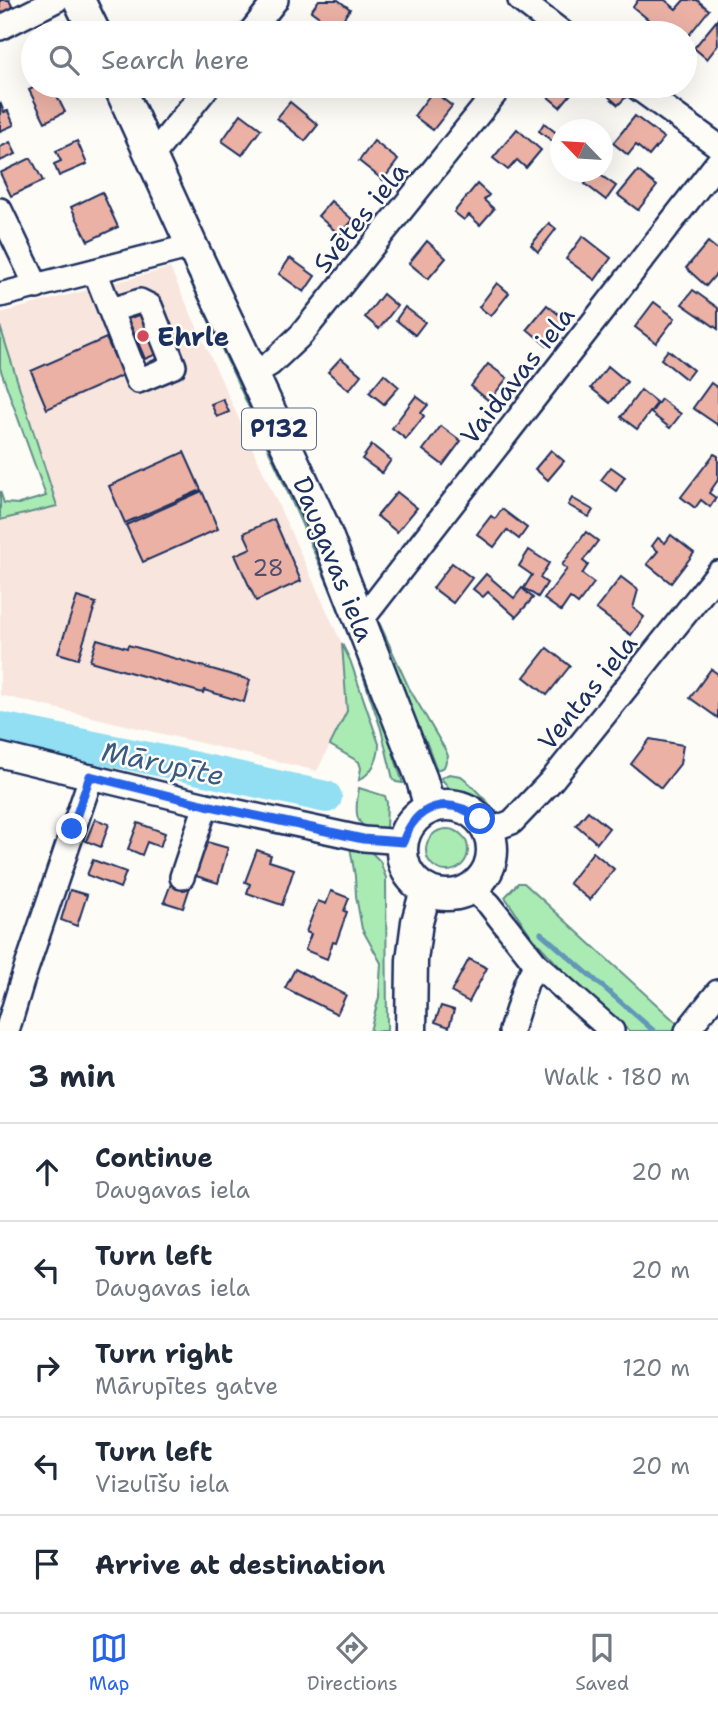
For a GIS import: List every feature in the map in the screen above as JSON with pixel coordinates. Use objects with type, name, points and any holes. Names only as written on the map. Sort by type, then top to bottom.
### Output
[{"type":"main road","name":"Daugavas iela","points":[[125,98],[191,246],[323,525],[422,780],[430,808]]},
{"type":"main road","points":[[456,806],[469,811],[480,819],[488,831],[491,858],[487,871],[471,888],[454,895],[440,894],[426,890],[407,870],[402,856],[408,828],[430,808],[456,806]]},
{"type":"main road","points":[[411,1031],[412,960],[417,922],[426,890]]},
{"type":"street","points":[[259,21],[276,0]]},
{"type":"street","points":[[520,0],[542,21]]},
{"type":"street","points":[[28,21],[81,8]]},
{"type":"street","points":[[0,28],[21,23]]},
{"type":"street","points":[[152,156],[198,98]]},
{"type":"street","name":"Svētes iela","points":[[253,374],[270,364],[302,335],[491,98]]},
{"type":"street","points":[[652,98],[718,146]]},
{"type":"street","name":"Vaidavas iela","points":[[360,622],[718,162]]},
{"type":"street","points":[[0,210],[37,286]]},
{"type":"street","points":[[0,295],[191,246]]},
{"type":"street","points":[[95,271],[111,310]]},
{"type":"street","name":"Ventas iela","points":[[488,831],[512,822],[552,780],[718,573]]},
{"type":"street","points":[[0,755],[206,805],[363,839],[403,842]]},
{"type":"street","points":[[7,1031],[90,776]]},
{"type":"street","points":[[182,877],[206,805]]},
{"type":"street","points":[[471,888],[489,904],[536,964],[612,1031]]},
{"type":"street","points":[[511,1031],[526,983],[536,964]]},
{"type":"street","points":[[687,1031],[718,992]]},
{"type":"shaded area","points":[[170,268],[342,644],[347,711],[317,771],[0,695],[0,520],[57,506],[0,326],[0,313]]},
{"type":"green space","points":[[182,263],[188,267],[312,534],[396,751],[393,753],[403,783],[393,779],[381,729],[354,649],[328,584]]},
{"type":"green space","points":[[0,326],[57,506],[0,520],[0,491],[4,503],[19,504],[46,496],[0,368]]},
{"type":"green space","points":[[377,618],[409,688],[448,756],[444,767],[437,770],[426,741],[423,742],[376,623]]},
{"type":"green space","points":[[342,644],[379,744],[374,765],[368,774],[359,780],[359,762],[330,745],[347,711]]},
{"type":"green space","points":[[449,774],[461,776],[497,812],[490,812],[449,788],[441,778]]},
{"type":"green space","points":[[359,788],[385,796],[386,829],[367,828],[361,824],[357,813]]},
{"type":"green space","points":[[447,829],[462,835],[468,850],[462,865],[447,871],[432,865],[426,850],[432,835]]},
{"type":"green space","points":[[350,847],[368,849],[380,861],[386,878],[387,1031],[370,1031],[379,997],[381,963],[362,929]]},
{"type":"green space","points":[[518,883],[524,883],[679,1025],[674,1031],[629,1031],[570,978],[532,937],[505,897]]},
{"type":"building","points":[[0,0],[9,0],[14,10],[0,17]]},
{"type":"building","points":[[319,0],[338,0],[350,9],[342,21],[325,21],[311,11]]},
{"type":"building","points":[[638,0],[665,0],[676,9],[684,0],[697,0],[709,10],[697,25],[697,21],[650,21],[633,7]]},
{"type":"building","points":[[717,20],[718,45],[707,59],[697,51],[697,44]]},
{"type":"building","points":[[33,98],[58,98],[65,112],[45,122]]},
{"type":"building","points":[[428,98],[442,98],[452,106],[433,130],[414,116]]},
{"type":"building","points":[[549,98],[568,98],[560,107]]},
{"type":"building","points":[[610,98],[625,98],[618,105]]},
{"type":"building","points":[[0,102],[4,112],[8,111],[14,125],[0,131]]},
{"type":"building","points":[[290,102],[318,125],[305,141],[277,118]]},
{"type":"building","points":[[241,114],[261,129],[242,155],[222,141]]},
{"type":"building","points":[[635,116],[664,138],[649,156],[636,145],[628,155],[613,143]]},
{"type":"building","points":[[544,123],[550,128],[550,139],[539,131]]},
{"type":"building","points":[[517,129],[541,150],[526,168],[517,160],[508,170],[493,158]]},
{"type":"building","points":[[77,141],[87,164],[59,176],[54,164],[61,161],[56,151]]},
{"type":"building","points":[[374,141],[398,160],[383,180],[359,161]]},
{"type":"building","points":[[10,142],[16,154],[0,161],[0,147]]},
{"type":"building","points":[[31,158],[43,181],[11,196],[0,173]]},
{"type":"building","points":[[638,171],[657,186],[638,210],[618,195]]},
{"type":"building","points":[[610,182],[616,186],[606,200],[585,184]]},
{"type":"building","points":[[477,184],[489,195],[484,200],[494,209],[480,225],[469,215],[464,220],[454,212]]},
{"type":"building","points":[[102,192],[118,227],[88,241],[71,207]]},
{"type":"building","points":[[331,201],[353,220],[340,235],[318,216]]},
{"type":"building","points":[[549,223],[556,229],[538,252],[531,245]]},
{"type":"building","points":[[583,236],[611,258],[595,280],[566,259]]},
{"type":"building","points":[[427,241],[446,258],[428,279],[409,263]]},
{"type":"building","points":[[708,242],[718,250],[718,272],[706,286],[686,268]]},
{"type":"building","points":[[290,258],[315,276],[304,292],[279,274]]},
{"type":"building","points":[[497,283],[509,293],[491,316],[479,307]]},
{"type":"building","points":[[693,290],[718,308],[718,329],[682,304]]},
{"type":"building","points":[[383,294],[397,306],[379,329],[365,317]]},
{"type":"building","points":[[654,302],[675,318],[656,343],[635,327]]},
{"type":"building","points":[[547,305],[568,322],[547,346],[527,329]]},
{"type":"building","points":[[405,307],[425,322],[415,335],[396,320]]},
{"type":"building","name":"Ehrle","points":[[142,313],[159,353],[145,359],[128,319]]},
{"type":"building","points":[[106,338],[123,375],[47,409],[31,371]]},
{"type":"building","points":[[668,350],[693,370],[686,379],[661,359]]},
{"type":"building","points":[[341,358],[361,375],[349,390],[328,372]]},
{"type":"building","points":[[488,364],[507,378],[489,401],[471,386]]},
{"type":"building","points":[[608,366],[627,382],[610,403],[591,388]]},
{"type":"building","points":[[384,374],[399,387],[384,404],[369,392]]},
{"type":"building","points":[[711,383],[718,388],[718,425],[693,408]]},
{"type":"building","points":[[641,390],[657,403],[637,429],[621,417]]},
{"type":"building","points":[[416,396],[428,405],[421,413],[424,416],[406,439],[392,428]]},
{"type":"building","points":[[223,399],[229,412],[217,417],[211,404]]},
{"type":"building","points":[[661,399],[681,414],[670,428],[651,413]]},
{"type":"building","points":[[441,426],[461,441],[443,465],[423,450]]},
{"type":"building","points":[[372,445],[391,460],[382,473],[362,459]]},
{"type":"building","points":[[551,450],[564,461],[548,480],[535,469]]},
{"type":"building","points":[[184,452],[201,490],[125,523],[109,486]]},
{"type":"building","points":[[714,454],[718,456],[718,480],[709,493],[716,498],[710,507],[701,500],[695,508],[681,497]]},
{"type":"building","points":[[611,467],[625,477],[616,491],[601,480]]},
{"type":"building","points":[[202,491],[218,529],[143,562],[126,525]]},
{"type":"building","points":[[397,492],[417,508],[397,532],[377,516]]},
{"type":"building","points":[[572,498],[593,510],[589,517],[568,505]]},
{"type":"building","points":[[502,509],[527,528],[519,539],[507,530],[494,547],[477,534],[491,516],[495,519]]},
{"type":"building","points":[[274,519],[301,581],[256,601],[235,555],[251,548],[244,533]]},
{"type":"building","points":[[586,532],[598,541],[583,561],[588,565],[582,574],[594,583],[578,604],[570,598],[561,611],[544,599],[567,569],[562,565]]},
{"type":"building","points":[[671,535],[694,553],[671,583],[647,564],[658,551],[652,546],[658,538],[665,543]]},
{"type":"building","points":[[529,550],[549,563],[540,578],[547,583],[538,597],[524,588],[532,575],[519,566]]},
{"type":"building","points":[[452,563],[472,578],[453,603],[433,588]]},
{"type":"building","points":[[486,574],[514,598],[522,588],[533,598],[516,617],[488,592],[483,597],[473,589]]},
{"type":"building","points":[[621,577],[638,590],[633,608],[644,617],[631,635],[596,609]]},
{"type":"building","points":[[77,597],[96,603],[78,659],[58,653]]},
{"type":"building","points":[[97,639],[127,648],[128,645],[250,680],[244,702],[90,661]]},
{"type":"building","points":[[547,648],[570,666],[547,695],[524,677]]},
{"type":"building","points":[[711,669],[718,674],[718,718],[690,698]]},
{"type":"building","points":[[650,739],[683,745],[680,764],[661,788],[631,764]]},
{"type":"building","points":[[588,811],[609,828],[597,843],[576,825]]},
{"type":"building","points":[[95,819],[109,824],[101,847],[86,841]]},
{"type":"building","points":[[138,823],[165,833],[160,847],[147,842],[142,855],[128,849]]},
{"type":"building","points":[[200,840],[228,848],[218,883],[190,874]]},
{"type":"building","points":[[257,850],[271,855],[269,861],[294,869],[282,905],[247,893],[250,884],[245,882]]},
{"type":"building","points":[[593,852],[614,869],[590,900],[569,883]]},
{"type":"building","points":[[93,860],[126,872],[120,888],[87,875]]},
{"type":"building","points":[[172,881],[190,887],[183,908],[164,902]]},
{"type":"building","points":[[70,890],[87,895],[77,926],[61,920]]},
{"type":"building","points":[[331,891],[349,898],[336,943],[333,942],[327,959],[305,950],[311,934],[306,932],[318,901],[326,904]]},
{"type":"building","points":[[469,959],[487,968],[469,1002],[451,992]]},
{"type":"building","points":[[295,969],[346,995],[337,1014],[285,988]]},
{"type":"building","points":[[441,1006],[454,1010],[449,1027],[435,1022]]},
{"type":"waterway","name":"Mārupīte","points":[[0,728],[326,797]]},
{"type":"waterway","points":[[541,933],[654,1031]]},
{"type":"place","name":"Ehrle","points":[[143,336]]},
{"type":"route","points":[[72,829],[90,776],[206,805],[363,839],[403,842],[416,817],[430,808],[456,806],[480,819]]}]
